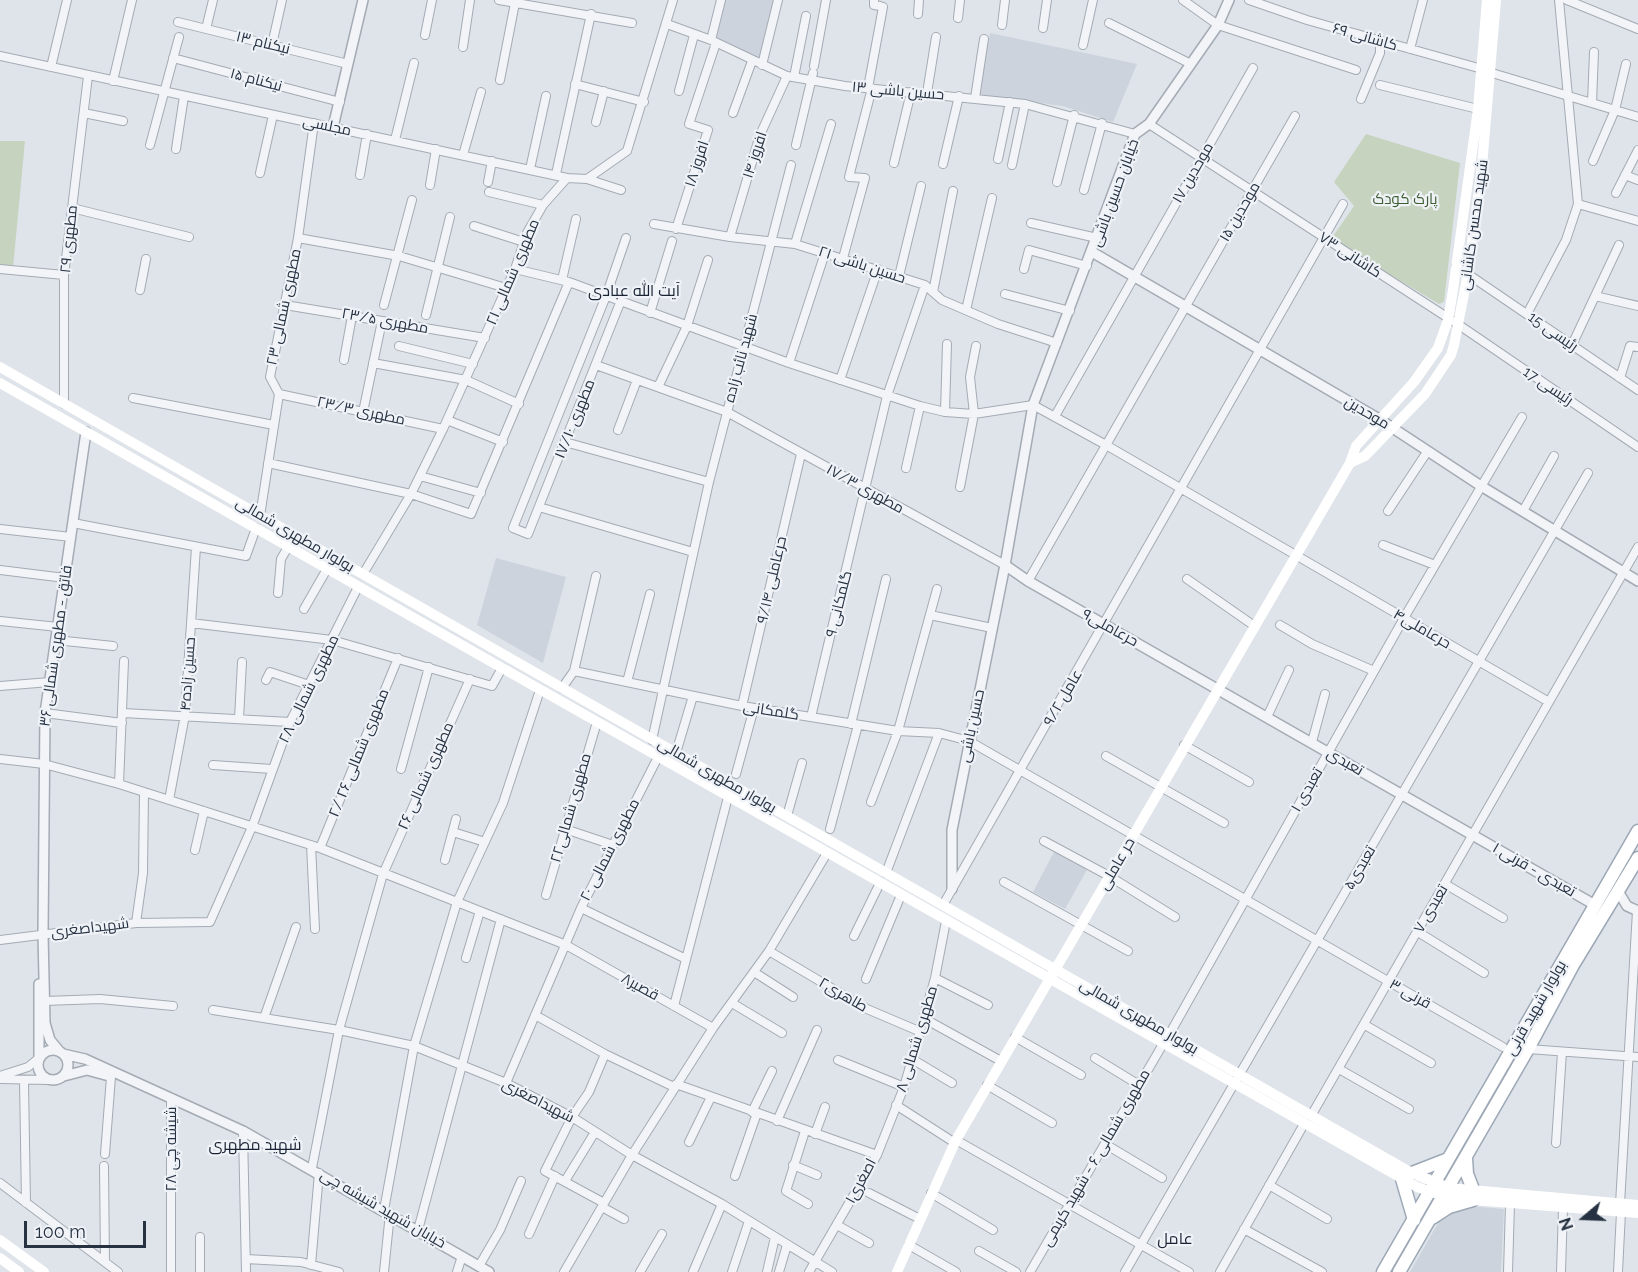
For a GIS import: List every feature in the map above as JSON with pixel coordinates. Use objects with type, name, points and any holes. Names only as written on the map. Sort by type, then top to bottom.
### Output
[{"type":"main road","points":[[1454,322],[1456,266],[1479,109],[1487,71],[1487,0]]},
{"type":"main road","name":"شهید محسن کاشانی","points":[[1391,427],[1425,394],[1450,355],[1454,322],[1468,273],[1496,0]]},
{"type":"main road","name":"شهید محسن کاشانی","points":[[1378,420],[1414,382],[1454,322]]},
{"type":"main road","name":"بولوار مطهری شمالی","points":[[0,367],[787,816],[883,878],[901,895],[946,921],[1052,974]]},
{"type":"main road","name":"بولوار مطهری شمالی","points":[[0,383],[827,853],[943,905],[1052,974],[1407,1176],[1432,1189],[1473,1196]]},
{"type":"main road","name":"حر عاملی","points":[[897,1272],[956,1141],[987,1085],[1253,625],[1350,463],[1356,446],[1378,420]]},
{"type":"main road","name":"حر عاملی","points":[[1350,463],[1365,456],[1391,427]]},
{"type":"main road","points":[[172,481],[178,469]]},
{"type":"main road","points":[[754,812],[759,801]]},
{"type":"main road","name":"بولوار شهید قرنی","points":[[1383,1272],[1638,831]]},
{"type":"main road","name":"بولوار شهید قرنی","points":[[1399,1272],[1528,1049],[1573,965],[1638,858]]},
{"type":"main road","points":[[1466,1157],[1467,1174],[1473,1196]]},
{"type":"main road","points":[[1414,1220],[1407,1176],[1448,1160]]},
{"type":"main road","points":[[1473,1196],[1510,1204],[1563,1208],[1621,1208],[1638,1205]]},
{"type":"main road","points":[[1431,1219],[1449,1207],[1473,1196],[1621,1208],[1638,1213]]},
{"type":"main road","points":[[0,1240],[44,1272]]},
{"type":"main road","points":[[0,1258],[19,1272]]},
{"type":"street","points":[[51,67],[67,0]]},
{"type":"street","points":[[113,81],[132,0]]},
{"type":"street","points":[[206,29],[213,0]]},
{"type":"street","points":[[272,45],[282,0]]},
{"type":"street","points":[[333,127],[363,0]]},
{"type":"street","points":[[425,35],[432,0]]},
{"type":"street","points":[[463,47],[470,0]]},
{"type":"street","points":[[499,0],[591,14],[632,23]]},
{"type":"street","points":[[587,179],[627,152],[673,0]]},
{"type":"street","points":[[714,41],[720,0]]},
{"type":"street","points":[[762,65],[778,0]]},
{"type":"street","points":[[796,145],[813,73],[826,0]]},
{"type":"street","points":[[918,14],[919,0]]},
{"type":"street","points":[[958,18],[960,0]]},
{"type":"street","points":[[1002,25],[1005,0]]},
{"type":"street","points":[[1042,28],[1047,0]]},
{"type":"street","points":[[1083,45],[1093,0]]},
{"type":"street","points":[[1183,0],[1218,25],[1356,70]]},
{"type":"street","name":"خیابان حسین باشی","points":[[1005,565],[1033,405],[1136,134],[1149,123],[1191,64],[1218,25],[1229,0]]},
{"type":"street","name":"کاشانی ۶۹","points":[[1249,0],[1307,21],[1487,71],[1638,117]]},
{"type":"street","points":[[1410,49],[1423,0]]},
{"type":"street","points":[[1527,314],[1566,240],[1578,204],[1559,0]]},
{"type":"street","points":[[1567,0],[1638,29]]},
{"type":"street","points":[[500,80],[515,3]]},
{"type":"street","points":[[843,258],[865,178],[849,177],[870,88],[878,5]]},
{"type":"street","points":[[556,174],[591,14]]},
{"type":"street","name":"افروز ۱۴","points":[[730,237],[760,135],[790,76],[806,16]]},
{"type":"street","name":"نیکنام ۱۳","points":[[178,22],[348,64]]},
{"type":"street","points":[[1109,23],[1191,64]]},
{"type":"street","name":"حسین باشی ۱۳","points":[[667,24],[714,41],[790,76],[813,73],[870,88],[1026,104],[1074,115],[1136,134]]},
{"type":"street","points":[[679,91],[694,35]]},
{"type":"street","points":[[150,145],[179,38]]},
{"type":"street","points":[[927,93],[936,38]]},
{"type":"street","points":[[975,98],[984,39]]},
{"type":"street","name":"افروز ۱۸","points":[[676,229],[708,130],[689,124],[714,41]]},
{"type":"street","points":[[1361,99],[1380,53],[1380,41]]},
{"type":"street","points":[[1592,103],[1594,52]]},
{"type":"street","name":"مجلسی","points":[[0,56],[567,178]]},
{"type":"street","name":"نیکنام ۱۵","points":[[172,58],[340,102]]},
{"type":"street","points":[[733,113],[752,60]]},
{"type":"street","points":[[395,140],[414,63]]},
{"type":"street","points":[[1593,161],[1615,110],[1626,64]]},
{"type":"street","name":"موحدین ۱۷","points":[[1054,416],[1253,68]]},
{"type":"street","name":"مطهری ۲۹","points":[[64,404],[64,275],[88,76]]},
{"type":"street","points":[[575,84],[644,102]]},
{"type":"street","points":[[1380,85],[1479,109]]},
{"type":"street","points":[[596,122],[604,91]]},
{"type":"street","points":[[462,155],[481,92]]},
{"type":"street","points":[[894,163],[911,92]]},
{"type":"street","points":[[176,149],[184,96]]},
{"type":"street","points":[[530,169],[546,96]]},
{"type":"street","points":[[943,165],[959,96]]},
{"type":"street","points":[[998,159],[1010,102]]},
{"type":"street","points":[[1012,165],[1026,104]]},
{"type":"street","points":[[84,112],[123,121]]},
{"type":"street","points":[[260,174],[273,115]]},
{"type":"street","points":[[1057,182],[1074,115]]},
{"type":"street","name":"موحدین ۱۵","points":[[1028,581],[1295,116]]},
{"type":"street","name":"مطهری شمالی ۲۳","points":[[260,516],[279,394],[270,377],[298,238],[314,123]]},
{"type":"street","points":[[1084,190],[1102,123]]},
{"type":"street","name":"کاشانی ۷۳","points":[[1149,123],[1454,322]]},
{"type":"street","points":[[795,244],[831,124]]},
{"type":"street","points":[[360,175],[367,134]]},
{"type":"street","points":[[430,185],[436,149]]},
{"type":"street","points":[[1616,193],[1638,150]]},
{"type":"street","points":[[488,182],[492,161]]},
{"type":"street","name":"شهید نائب زاده","points":[[652,740],[709,482],[791,165]]},
{"type":"street","points":[[1625,175],[1638,180]]},
{"type":"street","points":[[567,178],[587,179],[621,190]]},
{"type":"street","name":"مطهری شمالی ۲۱","points":[[363,574],[411,494],[443,429],[515,269],[524,242],[543,205],[567,178]]},
{"type":"street","points":[[898,276],[921,186]]},
{"type":"street","points":[[933,292],[953,191]]},
{"type":"street","points":[[489,192],[543,205]]},
{"type":"street","points":[[966,310],[992,198]]},
{"type":"street","points":[[384,305],[399,256],[412,200]]},
{"type":"street","name":"عامل ۹/۲","points":[[943,905],[1022,771],[1343,204]]},
{"type":"street","points":[[1578,204],[1638,221]]},
{"type":"street","points":[[72,208],[189,237]]},
{"type":"street","points":[[426,315],[450,217]]},
{"type":"street","points":[[268,463],[411,494],[471,514],[519,404],[566,281],[576,219]]},
{"type":"street","points":[[1031,223],[1097,238]]},
{"type":"street","name":"حسین باشی ۲۱","points":[[654,224],[730,237],[795,244],[843,258],[925,285],[942,300],[1057,343]]},
{"type":"street","points":[[474,226],[524,242]]},
{"type":"street","points":[[606,296],[626,237]]},
{"type":"street","points":[[298,238],[399,256],[506,288]]},
{"type":"street","points":[[650,313],[672,241]]},
{"type":"street","points":[[1572,345],[1619,245]]},
{"type":"street","points":[[1024,269],[1029,250],[1087,266]]},
{"type":"street","name":"موحدین","points":[[1092,252],[1391,427],[1481,486],[1638,580]]},
{"type":"street","points":[[789,363],[825,253]]},
{"type":"street","points":[[140,290],[147,259]]},
{"type":"street","points":[[658,387],[687,326],[708,260]]},
{"type":"street","name":"رئیسی 15","points":[[1456,266],[1638,390]]},
{"type":"street","points":[[0,269],[64,275]]},
{"type":"street","points":[[515,269],[566,281],[620,303],[789,363],[920,406],[945,412],[974,414],[1033,405]]},
{"type":"street","points":[[840,380],[878,269]]},
{"type":"street","name":"گلمکانی ۹","points":[[812,717],[887,396],[925,285]]},
{"type":"street","points":[[1005,294],[1070,311]]},
{"type":"street","name":"مطهری ۱۷/۱۰","points":[[606,296],[513,528],[528,534],[620,303]]},
{"type":"street","points":[[1595,296],[1637,304]]},
{"type":"street","name":"مطهری ۲۳/۵","points":[[285,304],[485,338]]},
{"type":"street","points":[[344,360],[352,316]]},
{"type":"street","points":[[363,412],[382,321]]},
{"type":"street","name":"رئیسی 17","points":[[1454,322],[1638,447]]},
{"type":"street","points":[[945,412],[947,344]]},
{"type":"street","points":[[399,346],[473,364]]},
{"type":"street","points":[[960,487],[974,414],[970,377],[976,346]]},
{"type":"street","points":[[1620,378],[1630,346],[1638,347]]},
{"type":"street","points":[[374,363],[466,380],[519,404]]},
{"type":"street","name":"مطهری ۱۷/۳","points":[[596,365],[727,412],[866,491],[1005,565]]},
{"type":"street","points":[[618,430],[637,380]]},
{"type":"street","name":"مطهری ۲۳/۳","points":[[279,394],[443,429]]},
{"type":"street","points":[[133,398],[274,425]]},
{"type":"street","name":"حرعاملی۴","points":[[1033,405],[1549,702]]},
{"type":"street","points":[[906,468],[920,406]]},
{"type":"street","name":"تعبدی ۱","points":[[1166,1039],[1404,618],[1522,417]]},
{"type":"street","points":[[447,420],[503,442]]},
{"type":"street","name":"فاتق - مطهری شمالی ۳۶","points":[[43,934],[45,713],[86,432]]},
{"type":"street","points":[[565,442],[709,482]]},
{"type":"street","points":[[1388,511],[1427,452]]},
{"type":"street","name":"حرعاملی ۹/۱۴","points":[[742,706],[801,454]]},
{"type":"street","points":[[1523,511],[1554,456]]},
{"type":"street","name":"تعبدی۵","points":[[1125,1272],[1588,472]]},
{"type":"street","points":[[420,476],[481,493]]},
{"type":"street","points":[[539,507],[693,552]]},
{"type":"street","points":[[74,523],[246,556],[256,528]]},
{"type":"street","points":[[0,530],[71,537]]},
{"type":"street","points":[[1383,545],[1435,565]]},
{"type":"street","points":[[278,593],[281,560],[288,547]]},
{"type":"street","name":"تعبدی ۷","points":[[1220,1272],[1365,1025],[1638,547]]},
{"type":"street","name":"حسین زاده۴","points":[[169,800],[185,715],[196,548]]},
{"type":"street","name":"حرعاملی۹","points":[[1005,565],[1028,581],[1217,688]]},
{"type":"street","name":"حسین باشی","points":[[952,889],[952,830],[1005,565]]},
{"type":"street","points":[[304,609],[327,569]]},
{"type":"street","points":[[0,581],[0,571],[65,578]]},
{"type":"street","points":[[562,688],[574,671],[596,576]]},
{"type":"street","points":[[830,829],[886,579]]},
{"type":"street","points":[[1187,579],[1253,625]]},
{"type":"street","name":"مطهری شمالی ۲۸","points":[[210,922],[252,827],[290,722],[358,586]]},
{"type":"street","points":[[872,802],[898,731],[937,589]]},
{"type":"street","points":[[627,682],[650,594]]},
{"type":"street","points":[[930,615],[992,628]]},
{"type":"street","points":[[0,621],[58,627]]},
{"type":"street","points":[[191,623],[332,640],[492,686],[502,668]]},
{"type":"street","points":[[1280,625],[1312,644],[1374,671]]},
{"type":"street","points":[[56,640],[113,646]]},
{"type":"street","name":"مطهری شمالی ۲۶ /۲","points":[[320,848],[398,658]]},
{"type":"street","points":[[119,784],[124,661]]},
{"type":"street","points":[[239,719],[242,662]]},
{"type":"street","points":[[401,769],[429,667]]},
{"type":"street","points":[[1267,717],[1289,670]]},
{"type":"street","name":"گلمکانی","points":[[574,671],[742,706],[898,731],[939,733],[969,741],[1134,833]]},
{"type":"street","points":[[266,680],[270,672],[309,685]]},
{"type":"street","name":"مطهری شمالی ۲۶","points":[[311,1265],[316,1171],[339,1029],[383,873],[470,679]]},
{"type":"street","points":[[0,686],[50,682]]},
{"type":"street","name":"تعبدی","points":[[1217,688],[1473,835]]},
{"type":"street","points":[[384,1272],[387,1212],[414,1046],[457,902],[503,803],[540,690]]},
{"type":"street","points":[[1312,742],[1325,694]]},
{"type":"street","points":[[676,753],[693,696]]},
{"type":"street","points":[[736,774],[754,708]]},
{"type":"street","points":[[45,713],[122,723]]},
{"type":"street","points":[[123,713],[290,722]]},
{"type":"street","name":"مطهری شمالی۲۲","points":[[546,895],[597,722]]},
{"type":"street","points":[[854,936],[883,878],[939,733]]},
{"type":"street","points":[[1184,745],[1249,782]]},
{"type":"street","points":[[1106,756],[1224,823]]},
{"type":"street","name":"مطهری شمالی ۲۰","points":[[506,1083],[581,908],[658,757]]},
{"type":"street","name":"قصیر۸","points":[[0,759],[44,764],[119,784],[320,848],[566,945],[713,1028]]},
{"type":"street","points":[[787,816],[802,763]]},
{"type":"street","points":[[213,765],[272,769]]},
{"type":"street","points":[[136,923],[143,873],[144,792]]},
{"type":"street","points":[[674,1006],[728,797]]},
{"type":"street","points":[[195,850],[204,811]]},
{"type":"street","points":[[445,860],[456,819]]},
{"type":"street","points":[[565,829],[613,845]]},
{"type":"street","points":[[453,832],[485,842]]},
{"type":"street","name":"قرنی ۳","points":[[1134,833],[1317,942],[1503,1047]]},
{"type":"street","name":"تعبدی - قرنی ۱","points":[[1473,835],[1595,905]]},
{"type":"street","points":[[1044,841],[1109,876],[1175,917]]},
{"type":"street","points":[[311,845],[315,929]]},
{"type":"street","points":[[567,1271],[632,1155],[713,1028],[769,951],[827,853]]},
{"type":"street","points":[[1004,882],[1128,951]]},
{"type":"street","points":[[1445,884],[1503,918]]},
{"type":"street","points":[[1618,891],[1627,906],[1638,911],[1618,1272]]},
{"type":"street","points":[[866,979],[901,895]]},
{"type":"street","points":[[581,908],[686,959]]},
{"type":"street","points":[[466,958],[480,911]]},
{"type":"street","points":[[418,1230],[501,920]]},
{"type":"street","name":"مطهری شمالی ۸","points":[[877,1155],[904,1087],[921,1032],[946,921]]},
{"type":"street","name":"شهیداصغری","points":[[0,940],[136,923],[210,922]]},
{"type":"street","points":[[264,1018],[296,927]]},
{"type":"street","points":[[1418,932],[1484,973]]},
{"type":"street","points":[[0,1077],[24,1081],[57,1080],[64,1076],[68,1065],[47,1033],[43,934]]},
{"type":"street","points":[[43,934],[38,995],[38,1070],[50,1080]]},
{"type":"street","name":"طاهری۲","points":[[769,951],[867,1009],[921,1032]]},
{"type":"street","points":[[754,972],[793,998]]},
{"type":"street","points":[[935,978],[988,1005]]},
{"type":"street","points":[[45,1001],[123,1000],[173,1006]]},
{"type":"street","points":[[732,1003],[782,1033]]},
{"type":"street","name":"شهیداصغری","points":[[213,1010],[339,1029],[414,1046],[506,1083],[572,1117],[632,1155],[722,1204],[832,1272]]},
{"type":"street","name":"اصغری۱","points":[[535,1016],[605,1054],[675,1086],[877,1155],[809,1272]]},
{"type":"street","points":[[924,1019],[1001,1061]]},
{"type":"street","points":[[1365,1025],[1431,1063]]},
{"type":"street","points":[[777,1121],[817,1030]]},
{"type":"street","points":[[1015,1037],[1081,1076]]},
{"type":"street","name":"مطهری شمالی ۶ - شهید کریمی","points":[[1032,1271],[1166,1039]]},
{"type":"street","points":[[1528,1049],[1638,1057]]},
{"type":"street","points":[[0,1077],[28,1066],[48,1050],[62,1053]]},
{"type":"street","points":[[1556,1143],[1562,1052]]},
{"type":"street","name":"خیابان شهید شیشه چی","points":[[62,1053],[85,1059],[145,1088]]},
{"type":"street","points":[[605,1054],[589,1092],[572,1117],[545,1171],[565,1181],[624,1219]]},
{"type":"street","points":[[1095,1058],[1139,1085]]},
{"type":"street","points":[[912,1059],[952,1083]]},
{"type":"street","points":[[838,1060],[904,1087]]},
{"type":"street","points":[[1339,1069],[1409,1108]]},
{"type":"street","name":"خیابان شهید شیشه چی","points":[[64,1076],[87,1070],[111,1077],[171,1098],[243,1131],[489,1272]]},
{"type":"street","points":[[735,1176],[755,1113],[772,1071]]},
{"type":"street","points":[[105,1154],[111,1077]]},
{"type":"street","points":[[24,1081],[26,1203]]},
{"type":"street","points":[[987,1085],[1052,1123]]},
{"type":"street","points":[[689,1142],[711,1097]]},
{"type":"street","name":"شیشه چی ۲۸","points":[[171,1098],[171,1272]]},
{"type":"street","points":[[896,1106],[1189,1272]]},
{"type":"street","points":[[814,1134],[825,1107]]},
{"type":"street","points":[[243,1131],[246,1272]]},
{"type":"street","points":[[805,1131],[786,1191],[808,1204]]},
{"type":"street","points":[[565,1181],[595,1132]]},
{"type":"street","points":[[1105,1144],[1162,1178]]},
{"type":"street","points":[[794,1165],[817,1175]]},
{"type":"street","points":[[104,1166],[105,1262]]},
{"type":"street","points":[[528,1234],[555,1176]]},
{"type":"street","points":[[479,1266],[500,1230],[521,1181]]},
{"type":"street","points":[[0,1183],[118,1272]]},
{"type":"street","points":[[1269,1185],[1327,1219]]},
{"type":"street","points":[[869,1193],[920,1219]]},
{"type":"street","points":[[931,1193],[993,1230]]},
{"type":"street","points":[[693,1272],[722,1204]]},
{"type":"street","points":[[1508,1272],[1510,1204]]},
{"type":"street","points":[[1561,1272],[1563,1208]]},
{"type":"street","points":[[732,1272],[749,1221]]},
{"type":"street","points":[[837,1225],[869,1243]]},
{"type":"street","points":[[1244,1229],[1322,1272]]},
{"type":"street","points":[[640,1272],[662,1234]]},
{"type":"street","points":[[200,1237],[200,1272]]},
{"type":"street","points":[[767,1272],[775,1237]]},
{"type":"street","points":[[779,1272],[787,1245]]},
{"type":"street","points":[[909,1245],[956,1272]]},
{"type":"street","points":[[979,1251],[1016,1272]]},
{"type":"street","points":[[457,1272],[462,1256]]},
{"type":"street","points":[[246,1259],[311,1265],[339,1272]]},
{"type":"shaded area","points":[[723,0],[775,0],[759,60],[715,39]]},
{"type":"shaded area","points":[[990,33],[1137,64],[1113,122],[1063,106],[979,95]]},
{"type":"shaded area","points":[[496,558],[566,577],[543,663],[477,625]]},
{"type":"shaded area","points":[[1055,850],[1088,868],[1065,909],[1033,892]]},
{"type":"shaded area","points":[[1468,1206],[1504,1209],[1501,1272],[1410,1272],[1441,1218]]},
{"type":"green space","name":"پارک کودک","points":[[1366,134],[1460,163],[1444,302],[1439,304],[1331,239],[1354,206],[1334,182]]},
{"type":"green space","points":[[0,141],[25,141],[13,268],[0,266]]},
{"type":"district","name":"آیت الله عبادی","points":[[634,291]]},
{"type":"district","name":"شهید مطهری","points":[[255,1145]]},
{"type":"district","name":"عامل","points":[[1175,1239]]}]
